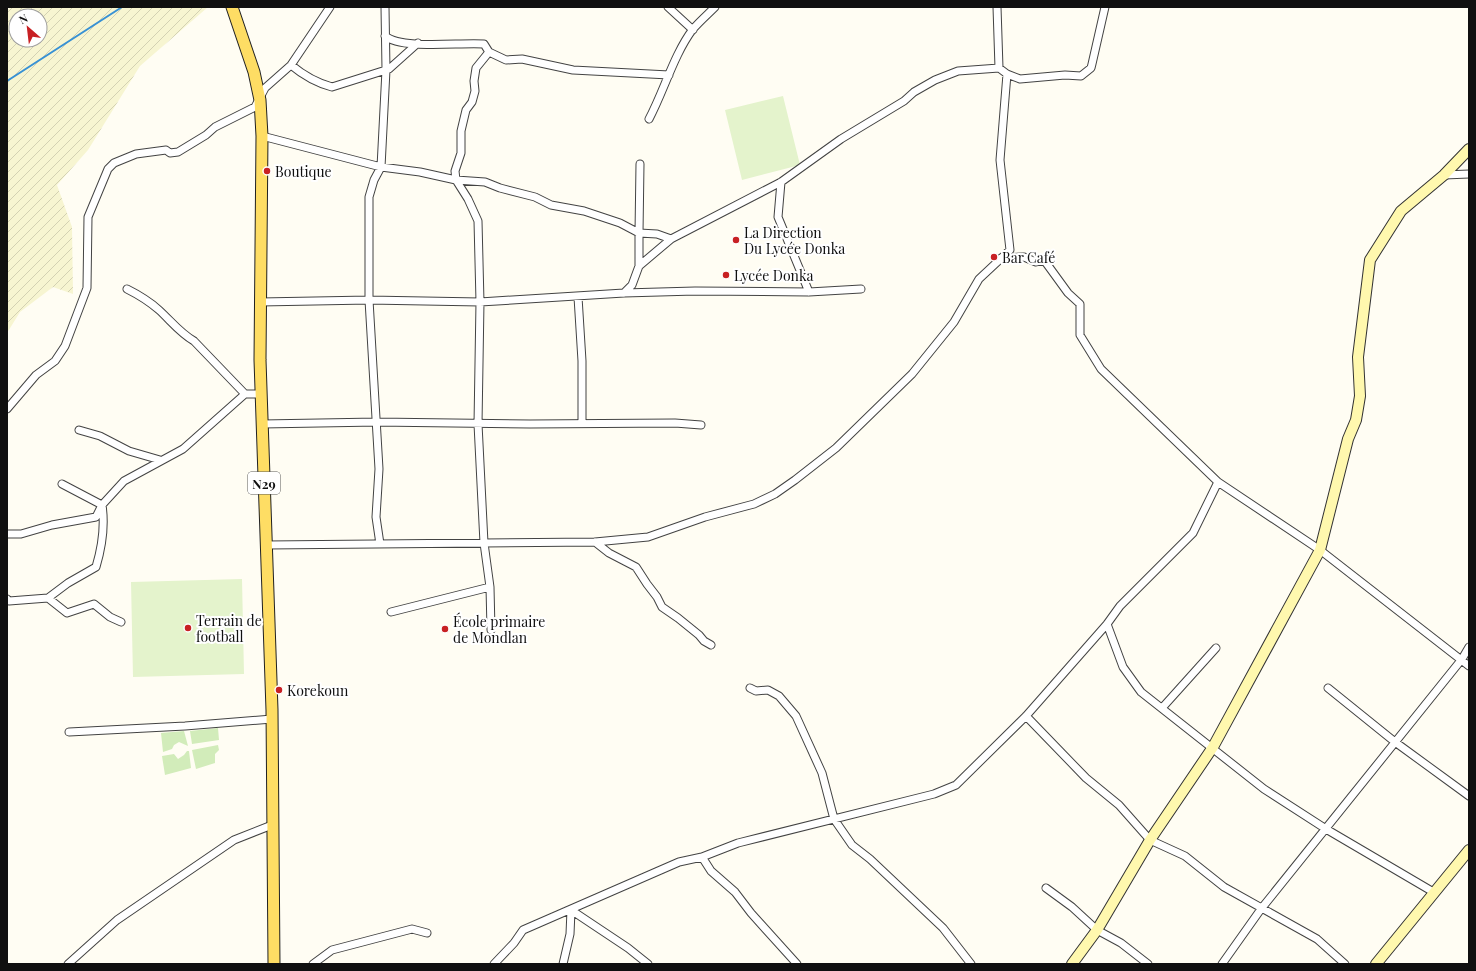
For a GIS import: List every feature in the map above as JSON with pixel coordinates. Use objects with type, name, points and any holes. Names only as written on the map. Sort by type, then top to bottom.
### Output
[{"type":"main road","name":"N29","points":[[232,7],[254,72],[260,100],[262,136],[260,302],[261,394],[272,719],[274,964]]},
{"type":"main road","points":[[1072,964],[1097,930],[1150,840],[1213,747],[1320,550],[1348,439],[1356,420],[1360,396],[1358,357],[1370,260],[1401,212],[1444,175],[1469,149]]},
{"type":"main road","points":[[1376,964],[1469,850]]},
{"type":"street","points":[[7,409],[36,375],[55,361],[65,346],[87,288],[88,217],[110,166],[123,159],[153,151],[166,150],[170,153],[178,152],[206,135],[215,127],[246,113],[255,107],[265,88],[291,65],[330,7]]},
{"type":"street","points":[[380,544],[376,517],[379,469],[369,300],[369,197],[374,180],[381,167],[386,70],[386,7]]},
{"type":"street","points":[[668,7],[693,30]]},
{"type":"street","points":[[649,119],[662,94],[669,75],[693,30],[715,7]]},
{"type":"street","points":[[997,7],[999,68]]},
{"type":"street","points":[[640,266],[671,239],[781,182],[841,139],[935,80],[958,71],[999,68],[1007,74],[1020,79],[1065,75],[1081,76],[1085,74],[1091,68],[1105,7]]},
{"type":"street","points":[[385,36],[389,40],[404,43],[484,44],[489,52],[506,60],[522,59],[573,70],[669,75]]},
{"type":"street","points":[[291,65],[306,77],[312,78],[324,85],[332,87],[386,70],[418,43]]},
{"type":"street","points":[[489,52],[476,68],[474,80],[475,91],[472,102],[466,110],[461,130],[461,153],[455,171],[456,180],[478,221],[480,302],[478,424],[484,543],[490,588],[491,630]]},
{"type":"street","points":[[267,545],[595,542],[648,537],[705,517],[754,504],[774,494],[795,480],[836,448],[912,374],[954,322],[979,279],[1010,250],[1000,160],[1007,74]]},
{"type":"street","points":[[262,136],[381,167],[420,172],[456,180],[485,182],[500,188],[535,197],[552,205],[584,211],[620,223],[639,233],[657,234],[671,239]]},
{"type":"street","points":[[624,293],[632,285],[640,266],[640,164]]},
{"type":"street","points":[[1444,175],[1469,174]]},
{"type":"street","points":[[781,182],[778,217],[809,292]]},
{"type":"street","points":[[1001,258],[1024,257],[1036,262],[1044,260],[1068,293],[1080,304],[1080,335],[1101,369],[1218,482],[1320,550],[1462,659],[1469,666]]},
{"type":"street","points":[[127,289],[148,302],[184,336],[194,341],[245,394]]},
{"type":"street","points":[[260,302],[369,300],[480,302],[624,293],[695,291],[809,292],[861,289]]},
{"type":"street","points":[[578,297],[582,361],[582,424]]},
{"type":"street","points":[[7,534],[21,534],[52,525],[96,517],[102,505],[124,481],[183,448],[245,394],[261,394]]},
{"type":"street","points":[[262,424],[377,422],[478,424],[675,423],[701,425]]},
{"type":"street","points":[[79,430],[100,436],[129,451],[160,460]]},
{"type":"street","points":[[494,964],[514,943],[523,930],[679,862],[702,857],[738,843],[934,794],[956,785],[1026,716],[1107,624],[1120,606],[1193,533],[1218,482]]},
{"type":"street","points":[[62,484],[102,505]]},
{"type":"street","points":[[7,599],[9,601],[48,598],[68,583],[96,567],[101,550],[102,505]]},
{"type":"street","points":[[595,542],[609,553],[636,567],[646,584],[658,597],[662,607],[711,645]]},
{"type":"street","points":[[390,612],[490,588]]},
{"type":"street","points":[[48,598],[67,613],[94,604],[110,617],[121,622]]},
{"type":"street","points":[[1107,624],[1123,667],[1141,692],[1213,747],[1264,789],[1326,829],[1435,893]]},
{"type":"street","points":[[1222,964],[1261,909],[1462,659],[1469,647]]},
{"type":"street","points":[[1162,708],[1216,648]]},
{"type":"street","points":[[750,688],[756,691],[768,690],[779,696],[796,716],[822,773],[834,819],[852,846],[870,859],[943,928],[971,964]]},
{"type":"street","points":[[1328,688],[1395,742],[1469,796]]},
{"type":"street","points":[[1026,716],[1086,778],[1120,805],[1150,840],[1185,856],[1224,887],[1317,939],[1345,964]]},
{"type":"street","points":[[68,732],[185,726],[272,719]]},
{"type":"street","points":[[68,964],[117,920],[234,840],[272,825]]},
{"type":"street","points":[[702,857],[711,871],[735,892],[751,913],[797,964]]},
{"type":"street","points":[[1046,888],[1072,907],[1097,930],[1121,943],[1148,964]]},
{"type":"street","points":[[563,964],[570,934],[571,910]]},
{"type":"street","points":[[571,910],[628,948],[648,964]]},
{"type":"street","points":[[313,964],[332,950],[412,929],[427,933]]},
{"type":"shaded area","points":[[208,7],[140,66],[88,150],[57,185],[72,227],[73,294],[53,287],[20,312],[7,333],[7,10],[8,9],[8,48],[48,48],[48,8],[10,8]]},
{"type":"green space","points":[[783,96],[800,165],[742,180],[725,110]]},
{"type":"green space","name":"Terrain de football","points":[[242,579],[244,674],[133,677],[131,582]]},
{"type":"green space","points":[[218,728],[219,740],[192,744],[190,731]]},
{"type":"green space","points":[[184,731],[188,746],[179,742],[174,745],[172,749],[163,752],[161,733]]},
{"type":"green space","points":[[218,745],[219,750],[215,754],[215,763],[196,769],[192,750]]},
{"type":"green space","points":[[189,751],[191,768],[165,775],[162,756],[174,754],[178,759]]},
{"type":"waterway","points":[[7,81],[122,7]]},
{"type":"place","name":"Boutique","points":[[267,171]]},
{"type":"place","name":"La Direction Du Lycée Donka","points":[[736,240]]},
{"type":"place","name":"Bar Café","points":[[994,257]]},
{"type":"place","name":"Lycée Donka","points":[[726,275]]},
{"type":"place","name":"Terrain de football","points":[[188,628]]},
{"type":"place","name":"École primaire de Mondlan","points":[[445,629]]},
{"type":"place","name":"Korekoun","points":[[279,690]]}]
